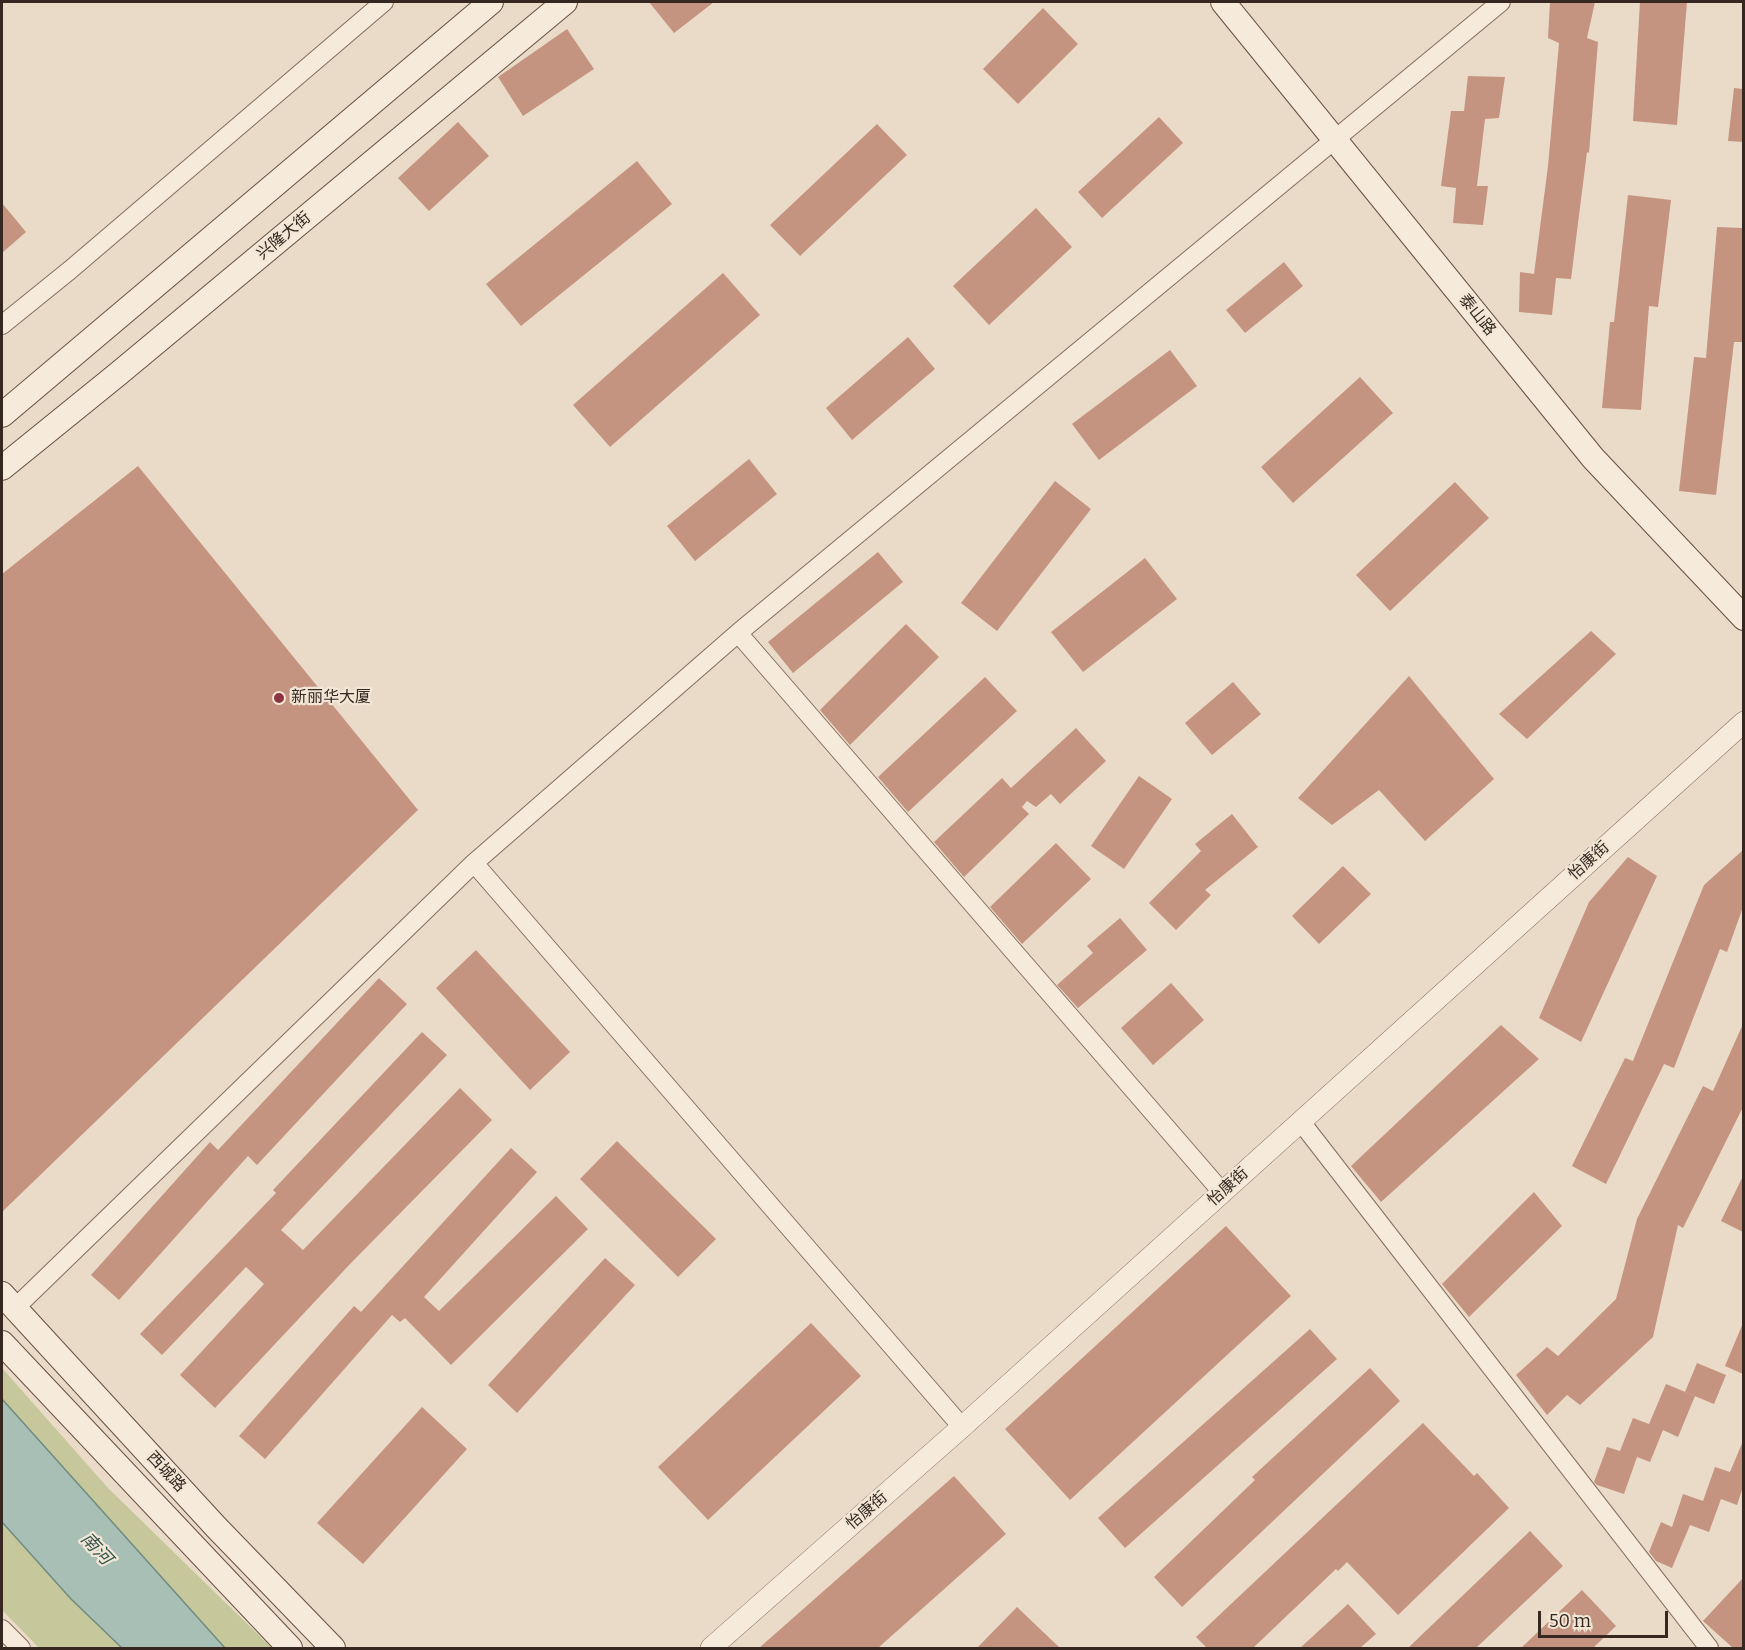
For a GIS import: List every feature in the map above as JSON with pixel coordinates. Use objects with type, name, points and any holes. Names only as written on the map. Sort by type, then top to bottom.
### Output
[{"type":"main road","points":[[2,415],[491,2]]},
{"type":"main road","name":"兴隆大街","points":[[2,468],[565,2]]},
{"type":"main road","name":"泰山路","points":[[1223,2],[1593,458],[1743,618]]},
{"type":"main road","name":"西城路","points":[[8,1301],[216,1527],[333,1648]]},
{"type":"main road","name":"西城路","points":[[2,1342],[290,1648]]},
{"type":"street","points":[[2,325],[384,2]]},
{"type":"street","points":[[8,1301],[474,863],[738,633],[1500,2]]},
{"type":"street","points":[[738,633],[1222,1192]]},
{"type":"street","name":"怡康街","points":[[711,1648],[962,1427],[1743,722]]},
{"type":"street","points":[[474,863],[962,1427]]},
{"type":"street","points":[[1301,1122],[1709,1648]]},
{"type":"street","points":[[2,1629],[21,1648]]},
{"type":"green space","points":[[2,1368],[108,1488],[272,1648],[39,1648],[2,1610]]},
{"type":"water","name":"南河","points":[[2,1399],[225,1648],[122,1648],[71,1599],[2,1522]]},
{"type":"building","points":[[649,2],[714,2],[674,33]]},
{"type":"building","points":[[1550,2],[1595,2],[1587,38],[1598,42],[1589,153],[1587,152],[1571,279],[1556,278],[1552,315],[1519,312],[1520,272],[1534,274],[1548,166],[1559,43],[1548,38]]},
{"type":"building","points":[[1640,2],[1687,2],[1677,125],[1633,121]]},
{"type":"building","points":[[1043,8],[1078,44],[1018,104],[983,69]]},
{"type":"building","points":[[567,29],[594,69],[523,116],[498,77]]},
{"type":"building","points":[[1468,76],[1505,77],[1499,118],[1485,119],[1477,186],[1488,186],[1483,225],[1453,223],[1456,188],[1441,186],[1451,111],[1464,111]]},
{"type":"building","points":[[1734,88],[1743,89],[1743,142],[1728,141]]},
{"type":"building","points":[[1159,117],[1183,143],[1102,218],[1078,192]]},
{"type":"building","points":[[458,122],[489,156],[429,211],[398,178]]},
{"type":"building","points":[[877,124],[907,155],[800,256],[770,225]]},
{"type":"building","points":[[637,161],[672,204],[521,326],[486,284]]},
{"type":"building","points":[[1628,195],[1671,200],[1658,307],[1649,306],[1641,410],[1602,408],[1610,322],[1614,322]]},
{"type":"building","points":[[2,203],[26,232],[2,253]]},
{"type":"building","points":[[1036,208],[1072,247],[989,325],[953,286]]},
{"type":"building","points":[[1717,227],[1743,228],[1743,332],[1742,342],[1734,342],[1716,495],[1679,491],[1694,357],[1706,358]]},
{"type":"building","points":[[1284,262],[1303,286],[1245,333],[1226,310]]},
{"type":"building","points":[[723,273],[760,315],[610,447],[573,405]]},
{"type":"building","points":[[908,337],[935,369],[852,440],[826,408]]},
{"type":"building","points":[[1170,350],[1197,386],[1099,460],[1072,424]]},
{"type":"building","points":[[1360,377],[1393,413],[1293,503],[1261,467]]},
{"type":"building","points":[[749,459],[777,494],[695,561],[667,526]]},
{"type":"building","points":[[138,466],[418,810],[2,1212],[2,574]]},
{"type":"building","points":[[1055,481],[1091,509],[997,631],[961,603]]},
{"type":"building","points":[[1455,482],[1489,518],[1390,611],[1356,575]]},
{"type":"building","points":[[878,552],[903,582],[793,673],[768,642]]},
{"type":"building","points":[[1145,558],[1177,599],[1083,672],[1051,632]]},
{"type":"building","points":[[906,624],[939,657],[850,745],[820,710]]},
{"type":"building","points":[[1591,631],[1616,654],[1527,739],[1499,714]]},
{"type":"building","points":[[1409,676],[1494,779],[1425,841],[1379,790],[1332,825],[1298,798]]},
{"type":"building","points":[[985,677],[1017,711],[908,812],[878,777]]},
{"type":"building","points":[[1233,682],[1261,714],[1212,755],[1185,723]]},
{"type":"building","points":[[1076,728],[1106,761],[1060,804],[1051,794],[1036,807],[1027,801],[1022,807],[1029,814],[964,877],[934,842],[1002,778],[1011,788]]},
{"type":"building","points":[[1139,776],[1172,799],[1124,869],[1091,846]]},
{"type":"building","points":[[1232,814],[1258,847],[1205,890],[1211,895],[1176,930],[1149,903],[1201,851],[1195,844]]},
{"type":"building","points":[[1056,843],[1091,879],[1022,944],[990,907]]},
{"type":"building","points":[[1743,850],[1743,907],[1727,952],[1720,949],[1674,1068],[1664,1064],[1606,1184],[1572,1166],[1625,1058],[1633,1061],[1704,885]]},
{"type":"building","points":[[1628,857],[1657,876],[1581,1042],[1539,1018],[1589,902]]},
{"type":"building","points":[[1343,866],[1371,894],[1319,944],[1292,916]]},
{"type":"building","points":[[1120,918],[1147,950],[1078,1008],[1057,985],[1093,953],[1087,946]]},
{"type":"building","points":[[476,950],[570,1052],[530,1090],[436,988]]},
{"type":"building","points":[[379,978],[407,1004],[257,1165],[248,1156],[119,1300],[91,1275],[210,1142],[218,1150]]},
{"type":"building","points":[[1171,983],[1204,1020],[1153,1065],[1121,1028]]},
{"type":"building","points":[[1743,1024],[1743,1107],[1683,1228],[1678,1225],[1653,1337],[1580,1405],[1567,1395],[1547,1415],[1516,1375],[1547,1347],[1558,1356],[1616,1299],[1637,1219],[1703,1086],[1713,1091]]},
{"type":"building","points":[[1501,1025],[1539,1059],[1381,1202],[1351,1166]]},
{"type":"building","points":[[422,1032],[447,1055],[281,1230],[303,1250],[460,1088],[492,1120],[351,1263],[215,1408],[180,1375],[264,1284],[246,1267],[162,1355],[140,1334],[276,1193],[273,1190]]},
{"type":"building","points":[[617,1141],[716,1239],[678,1277],[580,1179]]},
{"type":"building","points":[[511,1148],[537,1172],[424,1297],[439,1311],[556,1196],[588,1229],[451,1365],[405,1318],[400,1322],[392,1315],[265,1459],[239,1436],[354,1306],[361,1312]]},
{"type":"building","points":[[1743,1176],[1743,1232],[1721,1221]]},
{"type":"building","points":[[1534,1192],[1562,1226],[1469,1317],[1442,1284]]},
{"type":"building","points":[[1226,1226],[1291,1296],[1070,1500],[1005,1429]]},
{"type":"building","points":[[605,1258],[635,1285],[517,1413],[488,1385]]},
{"type":"building","points":[[811,1323],[861,1376],[708,1520],[658,1467]]},
{"type":"building","points":[[1743,1323],[1743,1374],[1725,1366]]},
{"type":"building","points":[[1310,1329],[1337,1359],[1125,1548],[1098,1518]]},
{"type":"building","points":[[1697,1363],[1726,1375],[1714,1404],[1685,1392]]},
{"type":"building","points":[[1370,1368],[1400,1401],[1182,1607],[1154,1577],[1255,1480],[1252,1477]]},
{"type":"building","points":[[1666,1384],[1695,1396],[1678,1437],[1663,1430],[1650,1462],[1637,1457],[1624,1494],[1597,1485],[1594,1482],[1607,1447],[1620,1451],[1633,1418],[1649,1424]]},
{"type":"building","points":[[422,1407],[467,1449],[363,1564],[317,1523]]},
{"type":"building","points":[[1423,1423],[1474,1476],[1477,1473],[1509,1508],[1398,1615],[1347,1562],[1338,1571],[1336,1569],[1253,1648],[1207,1648],[1196,1637]]},
{"type":"building","points":[[1743,1441],[1743,1487],[1737,1505],[1721,1499],[1709,1532],[1690,1525],[1672,1568],[1656,1561],[1649,1552],[1661,1522],[1672,1527],[1683,1494],[1703,1501],[1715,1467],[1730,1472]]},
{"type":"building","points":[[954,1476],[1006,1534],[878,1648],[759,1648]]},
{"type":"building","points":[[1530,1531],[1563,1566],[1476,1648],[1408,1648]]},
{"type":"building","points":[[1743,1578],[1743,1648],[1733,1648],[1703,1621]]},
{"type":"building","points":[[1582,1590],[1616,1626],[1593,1648],[1521,1648]]},
{"type":"building","points":[[1348,1604],[1376,1634],[1360,1648],[1300,1648]]},
{"type":"building","points":[[1017,1607],[1060,1648],[977,1648]]},
{"type":"place","name":"新丽华大厦","points":[[279,698]]}]
